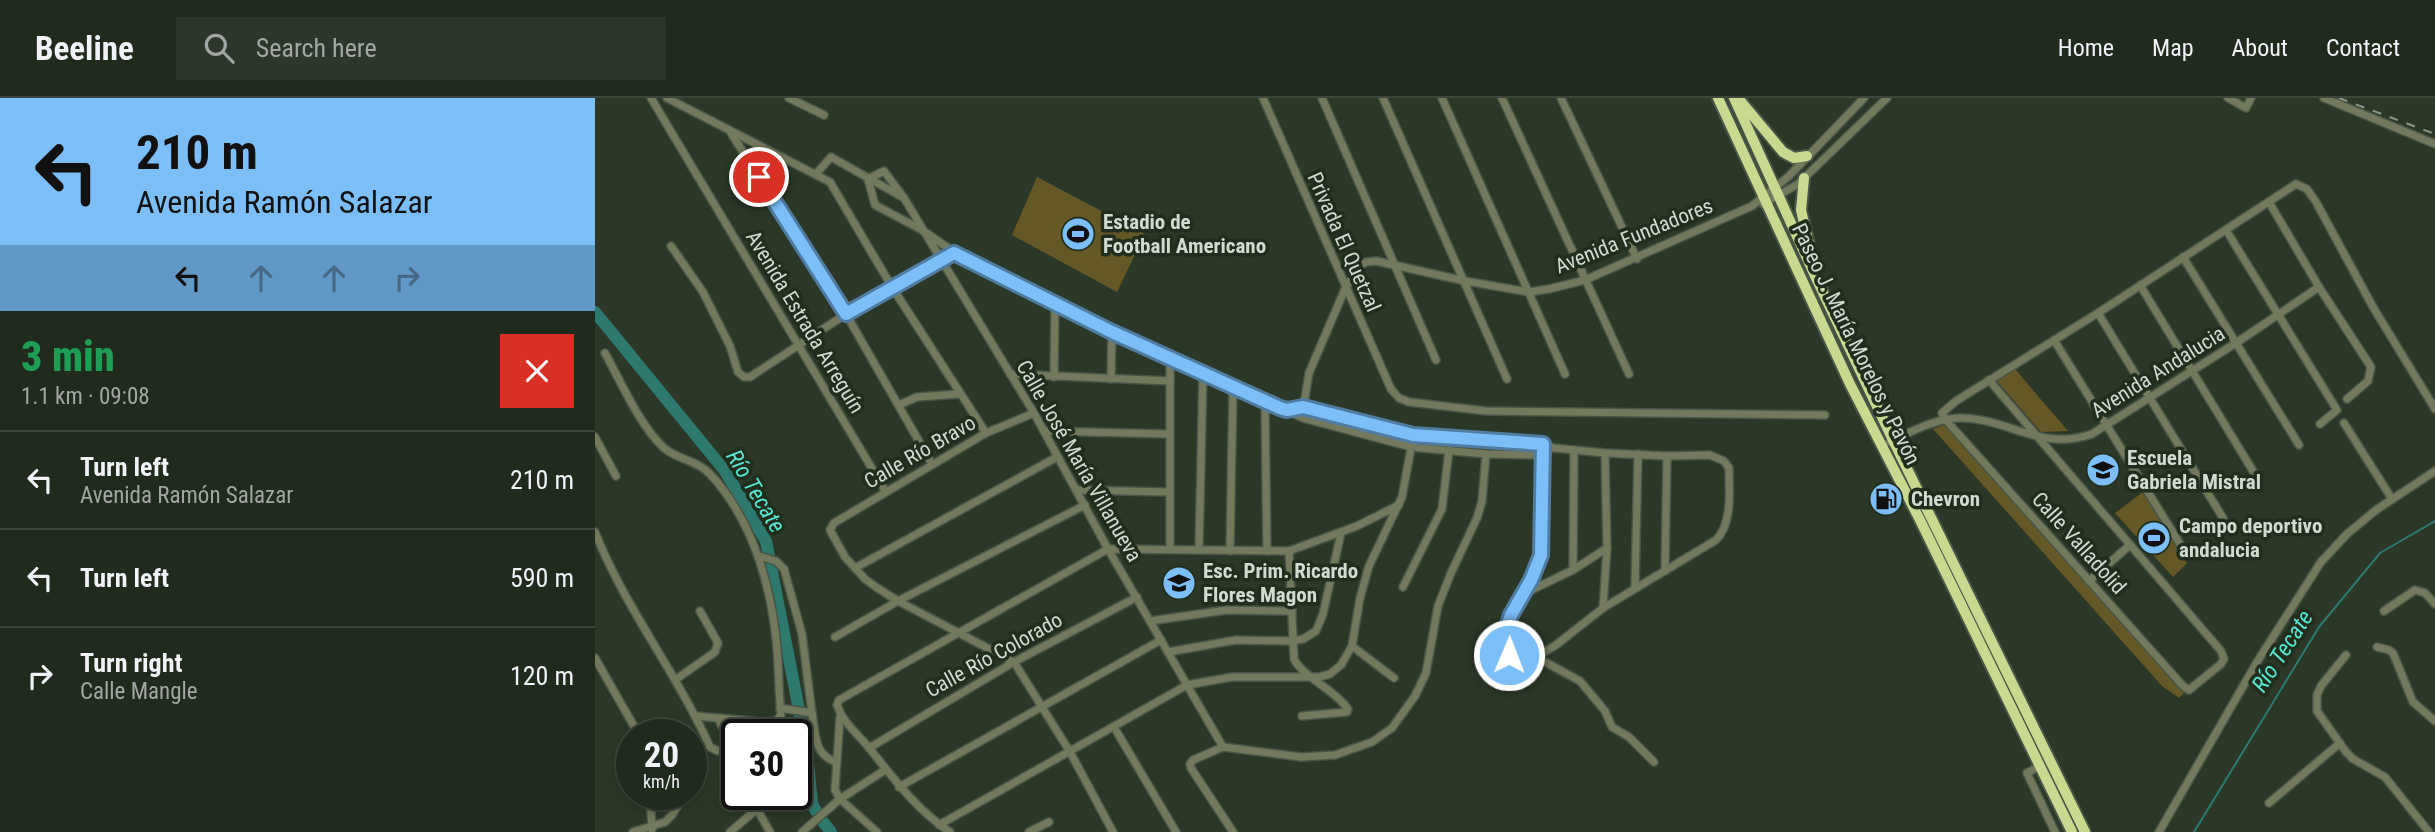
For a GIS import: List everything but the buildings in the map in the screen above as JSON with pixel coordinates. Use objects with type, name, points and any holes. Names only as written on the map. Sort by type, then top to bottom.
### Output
[{"type":"highway","name":"Paseo J. María Morelos y Pavón","points":[[1718,98],[1850,384],[1887,442],[2085,832]]},
{"type":"highway","name":"Paseo J. María Morelos y Pavón","points":[[1736,98],[1887,442],[2072,832]]},
{"type":"highway","points":[[1736,98],[1783,152],[1794,158],[1807,156]]},
{"type":"highway","points":[[1804,178],[1801,210],[1815,276]]},
{"type":"street","name":"Avenida Estrada Arreguín","points":[[651,98],[886,492]]},
{"type":"street","points":[[667,98],[830,182],[892,286],[986,433]]},
{"type":"street","points":[[789,98],[824,115]]},
{"type":"street","name":"Privada El Quetzal","points":[[1263,98],[1345,289],[1391,389],[1399,398],[1409,402],[1486,411],[1825,415]]},
{"type":"street","points":[[1322,98],[1436,360]]},
{"type":"street","points":[[1502,98],[1629,374]]},
{"type":"street","points":[[1561,98],[1637,259]]},
{"type":"street","points":[[1777,192],[1807,156],[1864,98]]},
{"type":"street","points":[[1777,192],[1804,178],[1887,98]]},
{"type":"street","points":[[2228,98],[2246,108],[2251,98]]},
{"type":"street","points":[[2324,98],[2435,144]]},
{"type":"street","points":[[1442,99],[1565,374]]},
{"type":"street","points":[[1384,100],[1507,379]]},
{"type":"street","points":[[730,131],[846,314],[932,464]]},
{"type":"street","points":[[816,174],[831,157],[904,198]]},
{"type":"street","name":"Calle José María Villanueva","points":[[868,178],[884,170],[904,198],[1034,413],[1108,549],[1223,747]]},
{"type":"street","points":[[868,178],[875,205],[922,230],[954,253],[1112,332],[1303,418],[1411,447],[1486,454],[1543,455],[1554,448]]},
{"type":"street","points":[[1945,419],[1942,412],[1946,408],[2296,184],[2311,194],[2373,307],[2435,409]]},
{"type":"street","name":"Avenida Fundadores","points":[[1303,418],[1309,373],[1345,289],[1356,270],[1366,262],[1376,261],[1529,292],[1556,288],[1585,280],[1637,259],[1777,192]]},
{"type":"street","points":[[2269,202],[2319,287],[2371,367],[2368,381],[2347,399]]},
{"type":"street","points":[[2225,230],[2336,410],[2320,424]]},
{"type":"street","points":[[671,246],[703,292],[730,346],[738,372],[744,377],[750,377],[892,286],[954,253]]},
{"type":"street","points":[[2183,257],[2299,445]]},
{"type":"street","points":[[2140,285],[2256,476]]},
{"type":"street","name":"Avenida Andalucia","points":[[1887,442],[1945,419],[1995,422],[2037,438],[2081,438],[2108,426],[2319,287]]},
{"type":"street","points":[[1054,377],[1055,302]]},
{"type":"street","points":[[2098,313],[2223,518]]},
{"type":"street","points":[[1111,379],[1112,332]]},
{"type":"street","points":[[2054,340],[2185,552]]},
{"type":"street","points":[[605,353],[644,422],[662,447],[673,455],[692,461],[709,473],[738,512],[759,556],[778,659],[781,715],[771,723],[696,716]]},
{"type":"street","points":[[1170,358],[1170,550]]},
{"type":"street","points":[[1199,550],[1203,372]]},
{"type":"street","points":[[1010,374],[1170,381]]},
{"type":"street","points":[[1989,380],[2130,545],[2089,581]]},
{"type":"street","points":[[1230,551],[1233,386]]},
{"type":"street","points":[[899,405],[918,397],[960,394]]},
{"type":"street","points":[[1265,402],[1267,551]]},
{"type":"street","points":[[1287,410],[1303,407],[1413,435],[1543,444],[1554,448],[1605,453],[1710,455],[1724,461],[1729,468],[1727,523],[1721,536],[1603,608],[1576,631],[1536,657],[1524,664],[1515,665],[1509,655],[1508,624],[1541,555],[1543,444]]},
{"type":"street","name":"Calle Río Bravo","points":[[855,568],[830,530],[834,523],[986,433],[1034,413]]},
{"type":"street","name":"Calle Valladolid","points":[[1945,419],[2189,690],[2221,664],[2224,657],[2130,545]]},
{"type":"street","points":[[2344,423],[2392,499]]},
{"type":"street","points":[[1044,431],[1169,434]]},
{"type":"street","points":[[939,825],[1187,685],[1232,677],[1324,676],[1336,670],[1352,646],[1360,598],[1375,550],[1399,505],[1413,435]]},
{"type":"street","points":[[595,437],[616,476]]},
{"type":"street","points":[[1403,587],[1442,509],[1449,450]]},
{"type":"street","points":[[1573,570],[1574,450]]},
{"type":"street","points":[[1603,608],[1607,548],[1605,453]]},
{"type":"street","points":[[1233,832],[1190,766],[1193,760],[1223,747],[1301,757],[1335,755],[1372,742],[1392,728],[1415,696],[1426,673],[1443,592],[1479,510],[1485,482],[1486,454]]},
{"type":"street","points":[[1635,588],[1638,454]]},
{"type":"street","points":[[1665,570],[1667,456]]},
{"type":"street","points":[[1057,457],[855,568],[865,579],[898,601],[1014,662],[1070,752],[1113,832]]},
{"type":"street","points":[[2158,832],[2257,662],[2315,570],[2347,534],[2392,499],[2435,471]]},
{"type":"street","points":[[1077,490],[1169,492]]},
{"type":"street","points":[[835,637],[898,601],[1084,505]]},
{"type":"street","points":[[875,831],[840,799],[835,790],[839,700],[1108,549],[1289,551],[1341,533],[1399,505]]},
{"type":"street","points":[[595,532],[607,562],[696,716],[710,747],[721,750]]},
{"type":"street","points":[[1168,652],[1236,640],[1292,641],[1308,637],[1319,625],[1341,533]]},
{"type":"street","points":[[1523,594],[1573,570],[1607,548]]},
{"type":"street","points":[[1289,551],[1292,653],[1297,665],[1348,709],[1347,712],[1302,716]]},
{"type":"street","points":[[759,556],[776,561],[784,569],[802,634],[819,751],[825,759],[836,762]]},
{"type":"street","points":[[2384,611],[2415,590],[2425,593],[2435,604]]},
{"type":"street","name":"Calle Río Colorado","points":[[869,748],[1014,662],[1137,597]]},
{"type":"street","points":[[1150,621],[1227,610],[1292,611]]},
{"type":"street","points":[[675,680],[715,652],[718,647],[700,611]]},
{"type":"street","points":[[899,788],[1161,640]]},
{"type":"street","points":[[1352,646],[1394,678]]},
{"type":"street","points":[[2377,646],[2393,653],[2413,702],[2435,721]]},
{"type":"street","points":[[2346,655],[2326,677],[2316,702],[2317,710],[2353,759],[2385,777],[2429,832]]},
{"type":"street","points":[[1536,657],[1580,681],[1601,706],[1612,727],[1629,737],[1654,762]]},
{"type":"street","points":[[595,658],[630,719]]},
{"type":"street","points":[[780,708],[812,713]]},
{"type":"street","points":[[840,717],[869,748],[899,788],[950,832]]},
{"type":"street","points":[[718,718],[721,725]]},
{"type":"street","points":[[1114,727],[1176,832]]},
{"type":"street","points":[[2269,803],[2340,743]]},
{"type":"street","points":[[2039,766],[2027,773],[2055,832]]},
{"type":"street","points":[[802,832],[840,799],[885,770]]},
{"type":"street","points":[[651,810],[652,830]]},
{"type":"street","points":[[633,832],[641,828],[652,830],[673,816],[676,810]]},
{"type":"street","points":[[730,832],[756,810]]},
{"type":"street","points":[[758,810],[770,832]]},
{"type":"street","points":[[1029,832],[1049,822]]},
{"type":"shaded area","name":"Estadio de Football Americano","points":[[1037,177],[1145,234],[1117,292],[1012,235]]},
{"type":"shaded area","points":[[2015,369],[2068,431],[2041,432],[1996,380]]},
{"type":"shaded area","points":[[1947,424],[2184,693],[2179,698],[2162,686],[1933,429]]},
{"type":"shaded area","name":"Campo deportivo andalucia","points":[[2143,492],[2187,563],[2173,577],[2115,513]]},
{"type":"waterway","name":"Río Tecate","points":[[595,312],[725,471],[766,541],[807,751],[812,804],[816,811]]},
{"type":"waterway","name":"Río Tecate","points":[[2194,832],[2319,627],[2380,553],[2435,521]]},
{"type":"waterway","name":"Río Tecate","points":[[824,823],[831,832]]},
{"type":"railway","points":[[2339,98],[2435,134]]},
{"type":"place","name":"Estadio de Football Americano","points":[[1078,234]]},
{"type":"place","name":"Escuela Gabriela Mistral","points":[[2103,470]]},
{"type":"place","name":"Chevron","points":[[1886,499]]},
{"type":"place","name":"Campo deportivo andalucia","points":[[2154,538]]},
{"type":"place","name":"Esc. Prim. Ricardo Flores Magon","points":[[1179,583]]},
{"type":"route","points":[[759,177],[846,314],[954,253],[1112,332],[1280,408],[1287,410],[1303,407],[1413,435],[1543,444],[1541,555],[1508,624],[1509,655]]}]
